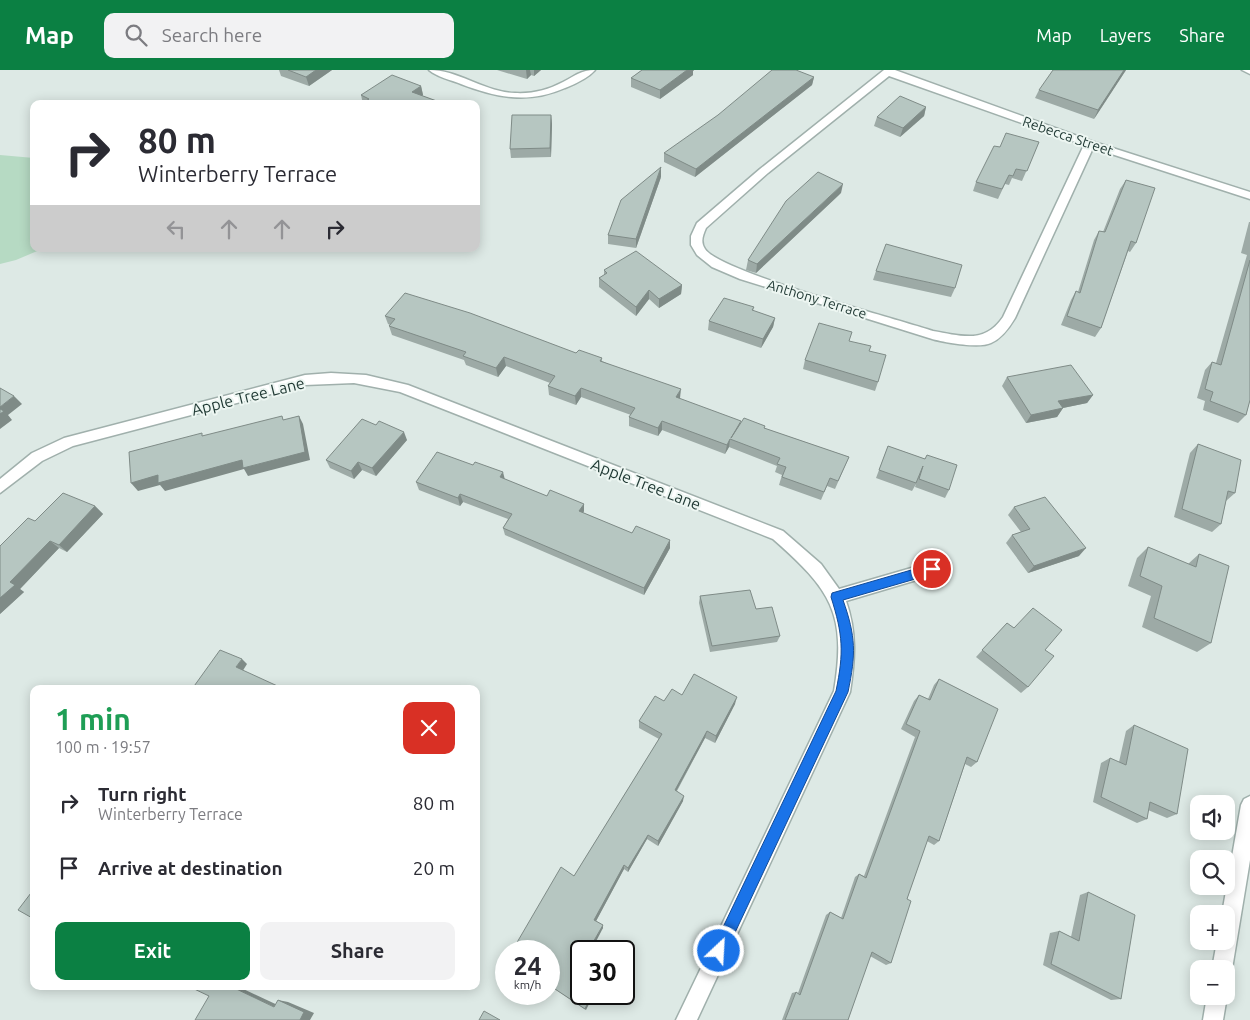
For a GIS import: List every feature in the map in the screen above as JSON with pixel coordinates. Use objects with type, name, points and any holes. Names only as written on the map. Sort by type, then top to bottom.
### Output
[{"type":"street","points":[[434,70],[479,90],[522,98],[539,96],[557,90],[590,70]]},
{"type":"street","name":"Anthony Terrace","points":[[889,71],[741,190],[701,226],[696,235],[696,241],[702,255],[714,264],[744,276],[932,334],[967,341],[987,340],[1001,330],[1009,318],[1090,144]]},
{"type":"street","name":"Rebecca Street","points":[[889,71],[1090,144],[1250,196]]},
{"type":"street","name":"Apple Tree Lane","points":[[0,487],[37,457],[69,442],[305,380],[335,376],[370,379],[403,388],[778,535],[823,575],[836,597],[847,629],[848,661],[842,692],[686,1020]]},
{"type":"street","points":[[836,597],[932,569]]},
{"type":"street","points":[[1224,960],[1250,805]]},
{"type":"street","points":[[1213,1020],[1216,1005]]},
{"type":"green space","points":[[0,155],[30,158],[30,252],[35,252],[0,264]]},
{"type":"building","points":[[288,70],[316,70],[306,77]]},
{"type":"building","points":[[642,70],[687,70],[660,90],[631,78]]},
{"type":"building","points":[[772,70],[796,70],[814,77],[696,169],[664,153],[718,115]]},
{"type":"building","points":[[1053,70],[1124,70],[1098,110],[1039,90]]},
{"type":"building","points":[[392,75],[421,86],[412,92],[434,100],[368,100],[369,99],[361,95]]},
{"type":"building","points":[[900,96],[926,107],[903,128],[877,117]]},
{"type":"building","points":[[512,115],[551,115],[550,148],[510,149]]},
{"type":"building","points":[[1006,133],[1039,142],[1027,171],[1016,169],[1013,176],[1009,175],[1002,189],[976,182],[994,146],[1000,147]]},
{"type":"building","points":[[661,167],[636,239],[608,235],[621,200]]},
{"type":"building","points":[[818,172],[843,184],[757,264],[748,260],[786,201]]},
{"type":"building","points":[[1126,180],[1155,188],[1136,243],[1131,241],[1101,328],[1067,316],[1076,291],[1080,293],[1099,231],[1105,232]]},
{"type":"building","points":[[886,244],[962,265],[955,288],[876,271]]},
{"type":"building","points":[[636,251],[682,285],[659,299],[649,290],[636,307],[599,278],[607,273],[604,270]]},
{"type":"building","points":[[1250,260],[1250,400],[1246,415],[1210,401],[1213,392],[1205,389],[1212,362],[1221,365]]},
{"type":"building","points":[[405,293],[470,313],[576,353],[579,350],[602,358],[600,361],[681,389],[676,397],[741,421],[731,438],[744,418],[765,426],[764,428],[849,457],[838,481],[830,478],[824,492],[782,477],[786,467],[777,464],[780,458],[730,439],[727,445],[662,421],[658,428],[629,417],[635,408],[581,388],[575,396],[548,386],[555,376],[504,357],[496,368],[463,356],[466,352],[389,326],[395,319],[385,316]]},
{"type":"building","points":[[724,298],[754,307],[752,310],[775,318],[763,339],[709,321]]},
{"type":"building","points":[[819,323],[852,332],[849,341],[871,346],[869,351],[886,355],[878,382],[805,360]]},
{"type":"building","points":[[1071,365],[1093,395],[1058,401],[1063,408],[1031,415],[1007,377]]},
{"type":"building","points":[[0,388],[14,396],[0,407]]},
{"type":"building","points":[[282,416],[283,420],[299,416],[305,452],[243,468],[242,460],[158,483],[158,475],[131,483],[129,452],[202,433],[202,436]]},
{"type":"building","points":[[362,419],[376,425],[379,421],[404,432],[372,468],[358,462],[351,471],[326,460]]},
{"type":"building","points":[[1198,444],[1241,460],[1235,493],[1228,491],[1221,524],[1182,509]]},
{"type":"building","points":[[888,446],[925,459],[927,455],[957,465],[949,490],[919,479],[923,466],[916,483],[879,470]]},
{"type":"building","points":[[437,452],[473,465],[475,462],[503,472],[500,477],[547,496],[550,490],[584,504],[579,511],[632,533],[636,526],[670,540],[644,588],[503,528],[512,514],[460,494],[458,498],[416,482]]},
{"type":"building","points":[[63,493],[95,506],[59,545],[50,541],[10,582],[15,585],[0,598],[0,546],[28,518],[35,521]]},
{"type":"building","points":[[1045,497],[1086,548],[1034,566],[1012,535],[1030,529],[1014,507]]},
{"type":"building","points":[[1148,547],[1196,567],[1199,554],[1229,566],[1211,643],[1154,618],[1162,586],[1140,576]]},
{"type":"building","points":[[750,590],[756,609],[772,607],[780,636],[712,646],[700,596]]},
{"type":"building","points":[[1033,608],[1062,630],[1045,650],[1054,656],[1028,687],[982,650],[1007,623],[1014,628]]},
{"type":"building","points":[[220,650],[242,659],[236,667],[275,685],[195,685]]},
{"type":"building","points":[[694,674],[737,697],[716,736],[707,731],[675,790],[684,796],[658,841],[648,835],[628,868],[624,865],[594,920],[603,925],[594,940],[570,940],[570,999],[560,992],[560,940],[518,940],[561,867],[574,876],[662,734],[639,721],[655,696],[664,701],[672,689],[682,695]]},
{"type":"building","points":[[939,679],[998,709],[977,762],[967,757],[939,841],[929,836],[907,899],[911,901],[891,963],[872,952],[848,1020],[785,1020],[796,992],[800,995],[830,912],[843,919],[859,874],[866,878],[920,731],[906,724],[919,695],[930,700]]},
{"type":"building","points":[[1134,725],[1188,749],[1177,814],[1150,802],[1147,819],[1101,797],[1110,758],[1126,765]]},
{"type":"building","points":[[1088,892],[1135,915],[1121,999],[1051,964],[1059,931],[1079,941]]},
{"type":"building","points":[[30,894],[30,917],[18,910]]},
{"type":"building","points":[[196,990],[238,990],[274,1007],[278,1000],[304,1012],[300,1020],[195,1020],[209,996]]},
{"type":"building","points":[[579,1005],[587,1005],[585,1009]]},
{"type":"building","points":[[484,1011],[500,1020],[479,1020]]},
{"type":"route","points":[[719,951],[842,692],[848,661],[847,629],[836,597],[932,569]]}]
